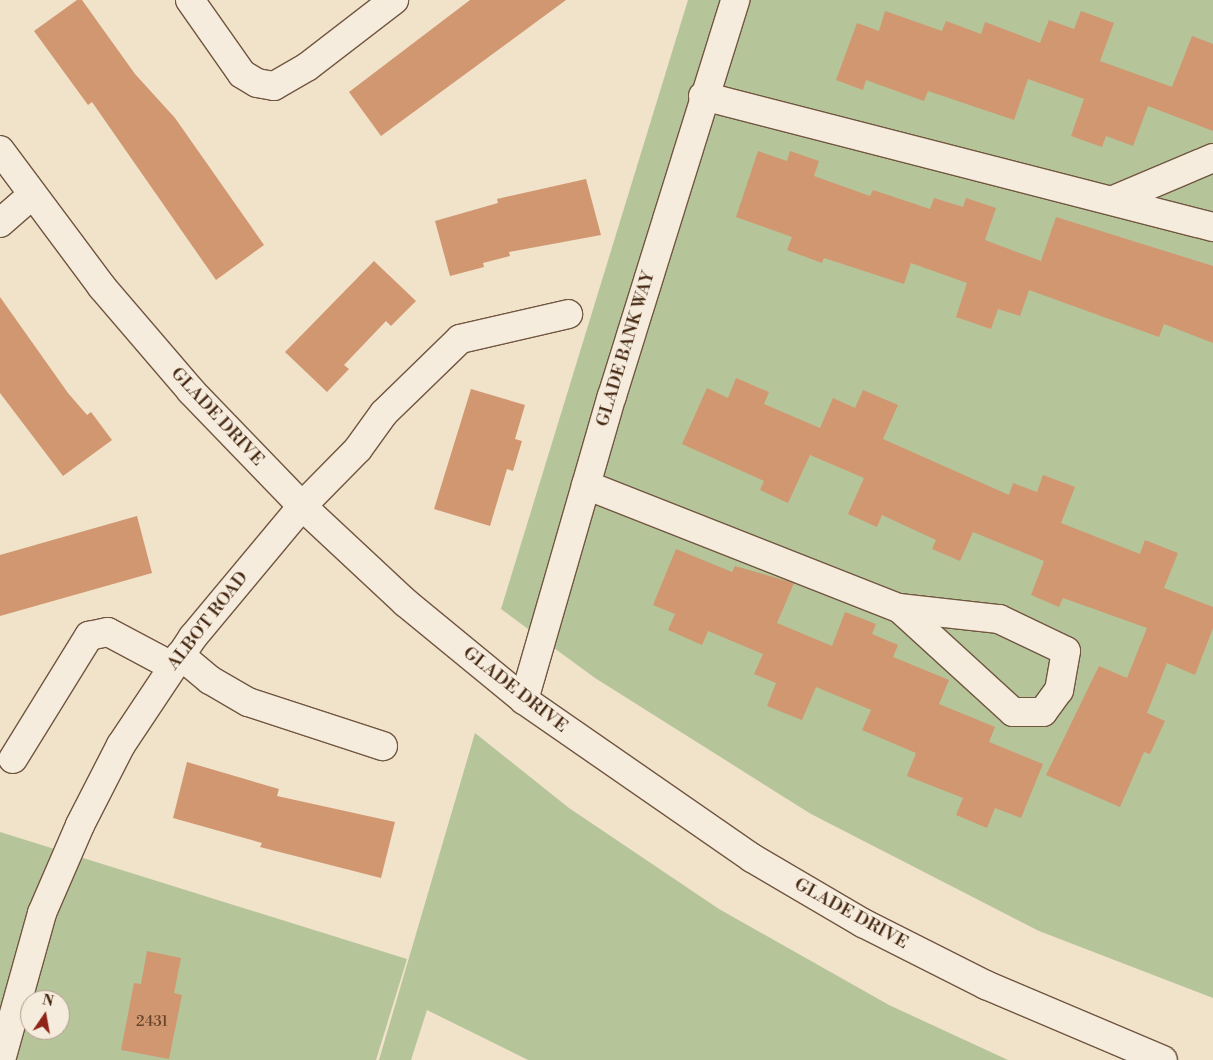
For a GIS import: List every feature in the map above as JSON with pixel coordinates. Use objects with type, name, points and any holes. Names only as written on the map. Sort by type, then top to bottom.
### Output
[{"type":"street","points":[[190,0],[242,74],[257,84],[274,86],[307,67],[394,0]]},
{"type":"street","name":"GLADE BANK WAY","points":[[524,700],[586,485],[703,96],[735,0]]},
{"type":"street","points":[[703,96],[1116,199],[1213,226]]},
{"type":"street","name":"GLADE DRIVE","points":[[0,150],[31,196],[191,391],[302,506],[406,603],[524,700],[697,822],[863,924],[986,985],[1163,1060]]},
{"type":"street","points":[[1116,199],[1213,158]]},
{"type":"street","points":[[0,223],[31,196]]},
{"type":"street","name":"ALBOT ROAD","points":[[1,1060],[42,913],[80,825],[121,746],[176,660],[302,506],[358,449],[384,413],[460,339],[568,314]]},
{"type":"street","points":[[586,485],[899,608],[999,619],[1066,651],[1059,690],[1043,712],[1013,712],[899,608]]},
{"type":"street","points":[[12,759],[89,636],[108,632],[176,660],[248,702],[383,746]]},
{"type":"green space","points":[[688,0],[1213,0],[1213,998],[1039,931],[811,814],[595,678],[501,609]]},
{"type":"green space","points":[[475,733],[569,808],[719,909],[889,1005],[1008,1060],[528,1060],[427,1010],[411,1060],[379,1060]]},
{"type":"green space","points":[[0,832],[407,959],[376,1060],[0,1060]]},
{"type":"building","points":[[77,0],[82,0],[135,74],[175,118],[264,245],[216,280],[92,102],[88,105],[34,31]]},
{"type":"building","points":[[470,0],[566,0],[381,136],[349,92]]},
{"type":"building","points":[[885,11],[942,31],[946,21],[981,34],[985,22],[1040,43],[1049,20],[1074,29],[1081,11],[1114,23],[1100,61],[1172,87],[1192,36],[1213,44],[1213,131],[1148,106],[1133,146],[1106,136],[1102,147],[1071,136],[1084,99],[1028,79],[1014,120],[928,91],[924,101],[866,80],[863,90],[836,80],[857,23],[879,31]]},
{"type":"building","points":[[758,151],[787,161],[790,151],[819,161],[814,176],[870,196],[873,190],[930,209],[934,198],[963,207],[966,198],[996,208],[985,240],[1041,261],[1056,217],[1213,266],[1213,343],[1164,324],[1159,337],[1029,290],[1020,316],[998,309],[991,329],[956,317],[967,283],[911,263],[904,284],[824,258],[822,263],[787,250],[792,237],[736,217]]},
{"type":"building","points":[[586,179],[601,235],[509,252],[510,256],[483,263],[484,267],[450,276],[435,221],[498,203],[497,199]]},
{"type":"building","points":[[374,261],[416,301],[391,326],[386,321],[344,365],[349,369],[327,392],[285,352]]},
{"type":"building","points":[[0,297],[68,393],[87,415],[91,412],[112,440],[63,476],[0,393]]},
{"type":"building","points":[[736,378],[769,392],[764,404],[820,428],[833,398],[855,408],[863,390],[898,405],[883,439],[1009,495],[1013,483],[1037,492],[1043,475],[1075,487],[1061,523],[1140,554],[1145,540],[1178,553],[1164,588],[1213,607],[1213,628],[1195,675],[1167,663],[1147,713],[1165,721],[1150,754],[1144,752],[1120,807],[1046,775],[1099,666],[1127,678],[1147,628],[1063,598],[1059,607],[1031,595],[1044,561],[973,532],[960,561],[932,549],[936,540],[882,515],[877,527],[848,514],[864,478],[810,455],[788,503],[760,490],[764,481],[682,444],[707,388],[728,398]]},
{"type":"building","points":[[471,389],[525,405],[515,439],[522,441],[513,471],[507,469],[490,526],[434,509]]},
{"type":"building","points":[[137,516],[152,573],[0,616],[0,555]]},
{"type":"building","points":[[676,549],[732,572],[735,566],[794,583],[777,623],[832,646],[845,612],[876,624],[872,634],[898,645],[893,657],[949,680],[939,704],[995,727],[989,742],[1043,764],[1021,818],[995,808],[987,828],[956,815],[963,798],[907,776],[916,753],[862,730],[871,710],[816,687],[802,720],[767,706],[776,683],[754,674],[763,654],[708,631],[702,645],[668,630],[675,614],[653,605]]},
{"type":"building","points":[[187,762],[279,789],[277,796],[395,822],[381,878],[260,847],[262,843],[173,818]]},
{"type":"building","points":[[147,951],[181,958],[174,993],[182,995],[169,1059],[121,1050],[134,983],[141,984]]}]
